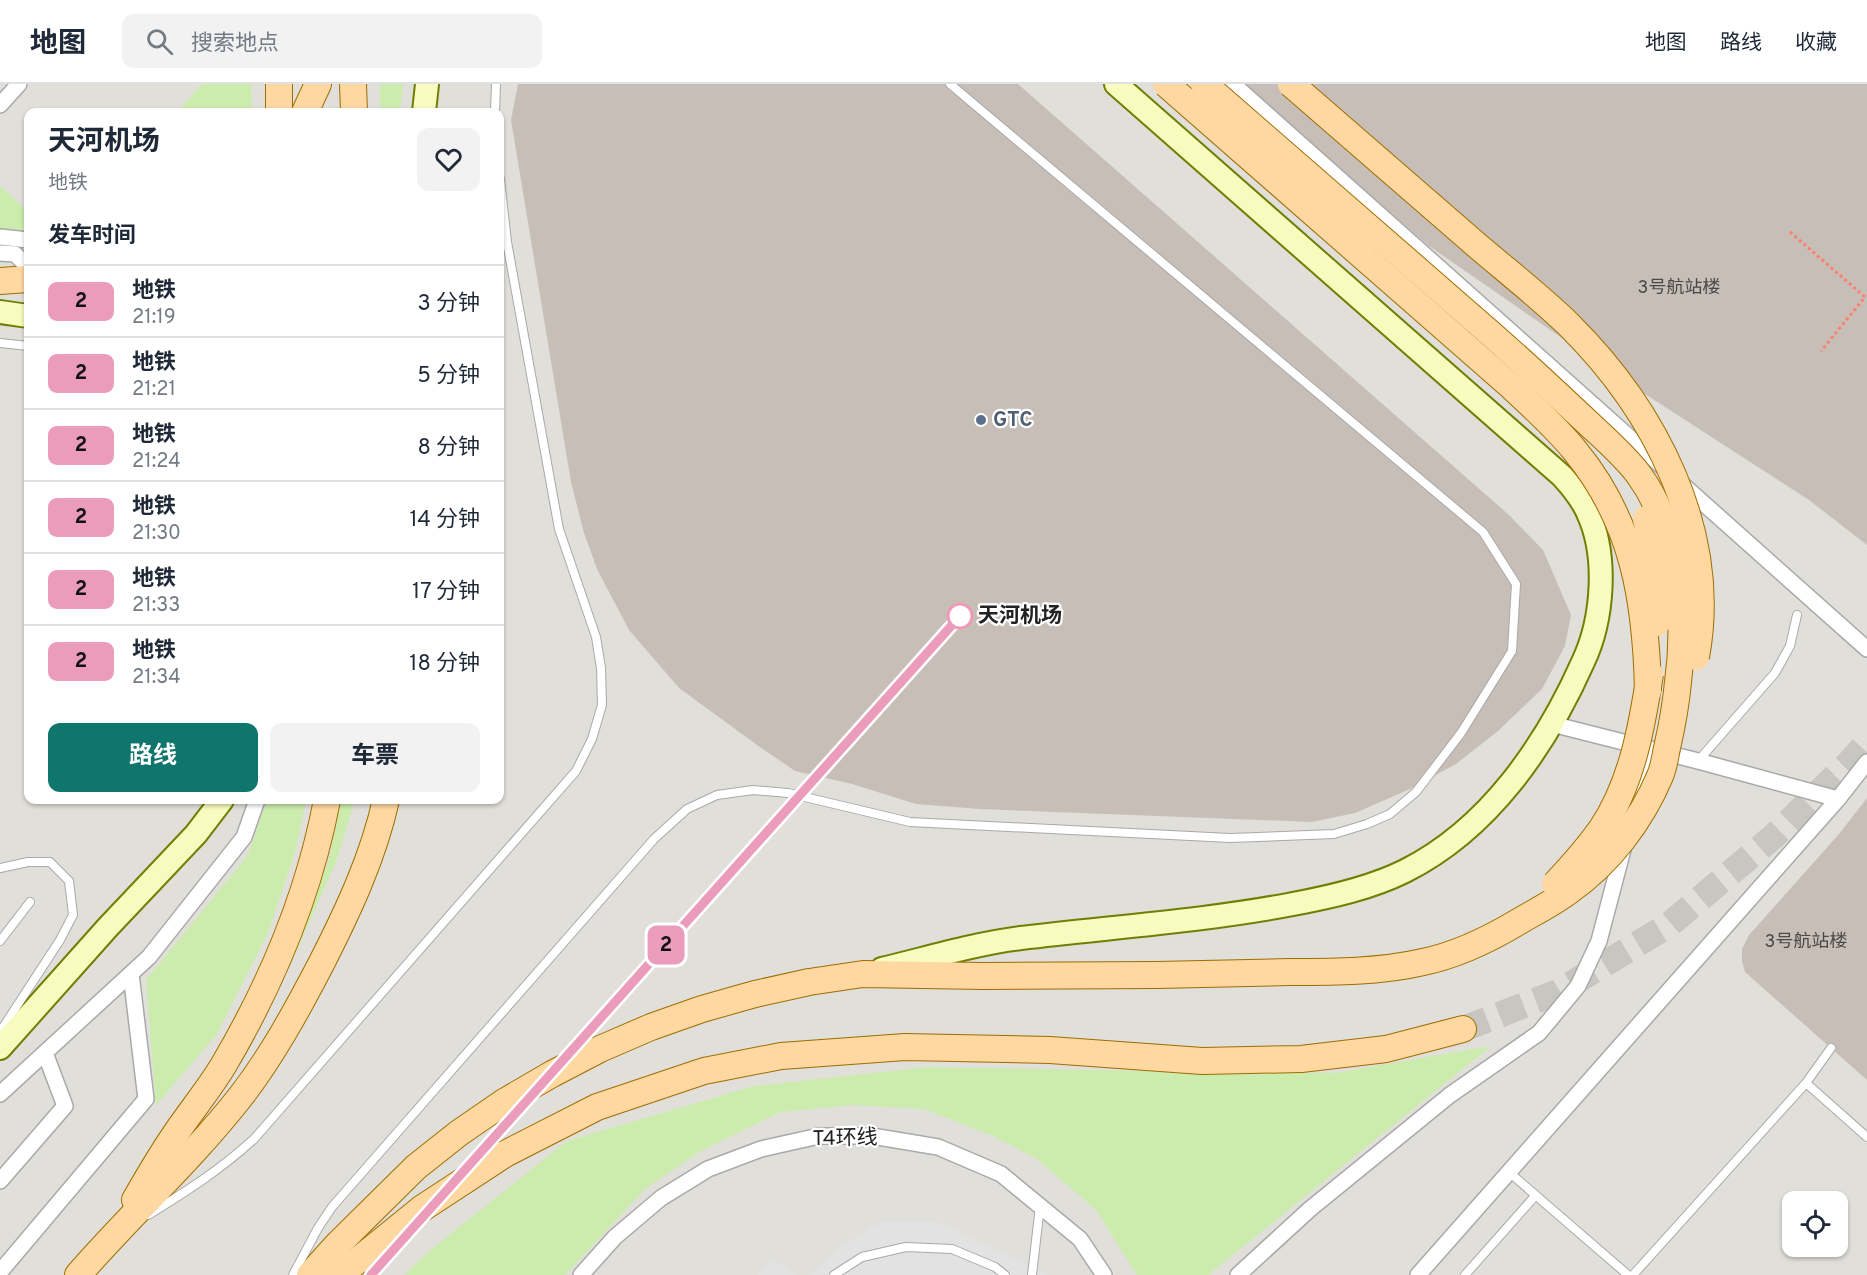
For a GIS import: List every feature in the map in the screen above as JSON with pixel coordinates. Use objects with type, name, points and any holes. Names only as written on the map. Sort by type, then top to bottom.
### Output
[{"type":"main road","points":[[279,84],[279,108]]},
{"type":"main road","points":[[307,108],[318,84]]},
{"type":"main road","points":[[352,84],[354,108]]},
{"type":"main road","points":[[424,108],[427,84]]},
{"type":"main road","points":[[310,1275],[416,1167],[459,1133],[495,1108],[552,1074],[651,1027],[755,994],[809,982],[863,974],[979,946],[1017,939],[1268,909],[1320,899],[1364,886],[1404,872],[1438,852],[1471,826],[1503,792],[1529,759],[1569,693],[1588,652],[1595,629],[1600,583],[1595,534],[1577,492],[1562,476],[1116,84]]},
{"type":"main road","points":[[1167,84],[1512,387],[1575,450],[1609,500],[1631,554],[1647,649],[1647,692]]},
{"type":"main road","points":[[1203,84],[1526,364],[1639,475],[1653,499],[1674,557],[1682,620],[1681,663],[1662,772]]},
{"type":"main road","points":[[863,974],[1156,975],[1335,971],[1394,967],[1423,962],[1449,955],[1485,940],[1570,890],[1607,857],[1628,833],[1647,804],[1662,772],[1691,685],[1698,647],[1700,591],[1691,526],[1672,471],[1659,444],[1612,373],[1568,324],[1291,84]]},
{"type":"main road","points":[[0,281],[24,279]]},
{"type":"main road","points":[[0,312],[24,315]]},
{"type":"main road","points":[[1516,923],[1582,855],[1603,826],[1620,794],[1640,730],[1657,625],[1656,567],[1647,523],[1636,490],[1610,444]]},
{"type":"main road","points":[[4,1038],[196,834],[219,804]]},
{"type":"main road","points":[[113,1236],[175,1134],[221,1068],[267,985],[303,893],[326,804]]},
{"type":"main road","points":[[78,1275],[187,1160],[241,1096],[276,1047],[343,920],[364,871],[385,804]]},
{"type":"main road","points":[[336,1275],[352,1265],[421,1209],[505,1154],[597,1107],[704,1071],[781,1056],[905,1047],[1050,1050],[1202,1060],[1301,1059],[1386,1049],[1462,1029]]},
{"type":"street","points":[[0,105],[19,84]]},
{"type":"street","points":[[1233,84],[1867,649]]},
{"type":"street","points":[[0,237],[24,240]]},
{"type":"street","points":[[0,253],[15,254],[24,263]]},
{"type":"street","points":[[1552,724],[1838,799]]},
{"type":"street","points":[[1238,1275],[1310,1209],[1442,1102],[1539,1033],[1578,986],[1599,941],[1606,919],[1647,748]]},
{"type":"street","points":[[1418,1275],[1838,799],[1867,762]]},
{"type":"street","points":[[0,1094],[149,957],[244,837],[256,804]]},
{"type":"street","points":[[0,1272],[146,1099],[131,974]]},
{"type":"street","points":[[0,1181],[65,1106],[45,1053]]},
{"type":"street","name":"T4环线","points":[[582,1275],[615,1236],[662,1198],[708,1169],[761,1149],[819,1136],[872,1136],[938,1147],[1001,1174],[1080,1239],[1104,1275]]},
{"type":"lane","points":[[495,108],[496,84]]},
{"type":"lane","points":[[293,1275],[332,1207],[654,839],[687,809],[717,795],[753,790],[788,793],[910,822],[1230,838],[1334,834],[1390,814],[1416,792],[1461,733],[1512,651],[1516,584],[1483,532],[950,84]]},
{"type":"lane","points":[[113,1236],[227,1164],[254,1139],[576,771],[592,738],[602,705],[602,668],[596,637],[559,529],[504,215]]},
{"type":"lane","points":[[0,344],[24,346]]},
{"type":"lane","points":[[1698,761],[1775,674],[1790,646],[1797,615]]},
{"type":"lane","points":[[0,868],[28,862],[50,862],[69,881],[73,915],[4,1038]]},
{"type":"lane","points":[[0,941],[30,902]]},
{"type":"lane","points":[[1633,1275],[1806,1083],[1831,1048]]},
{"type":"lane","points":[[1806,1083],[1867,1137]]},
{"type":"lane","points":[[1509,1173],[1628,1275]]},
{"type":"lane","points":[[1465,1275],[1535,1196]]},
{"type":"lane","points":[[1032,1275],[1040,1206]]},
{"type":"lane","points":[[834,1275],[862,1257],[906,1246],[952,1250],[995,1267],[1005,1275]]},
{"type":"path","points":[[1790,232],[1865,297],[1821,351]]},
{"type":"shaded area","points":[[0,84],[1867,84],[1867,1275],[0,1275]]},
{"type":"shaded area","points":[[882,1222],[938,1222],[1048,1275],[810,1275],[840,1246]]},
{"type":"shaded area","points":[[770,1259],[797,1275],[758,1275]]},
{"type":"green space","points":[[202,84],[251,84],[252,108],[181,108]]},
{"type":"green space","points":[[380,84],[403,84],[400,108],[380,108]]},
{"type":"green space","points":[[0,186],[24,208],[24,262],[0,263]]},
{"type":"green space","points":[[266,804],[305,804],[296,850],[268,933],[217,1034],[156,1105],[146,980],[248,855]]},
{"type":"green space","points":[[339,804],[354,804],[336,862],[289,968],[329,859]]},
{"type":"green space","points":[[1491,1046],[1208,1275],[1137,1275],[1096,1210],[1037,1159],[991,1135],[924,1109],[853,1105],[780,1112],[701,1151],[645,1189],[565,1275],[404,1275],[433,1248],[567,1141],[754,1086],[928,1067],[1336,1073]]},
{"type":"building","name":"GTC","points":[[518,84],[1018,84],[1509,515],[1543,550],[1571,615],[1565,646],[1542,689],[1498,731],[1456,764],[1410,789],[1355,813],[1312,822],[980,809],[916,804],[852,784],[795,771],[679,688],[629,630],[597,569],[584,533],[571,482],[511,120]]},
{"type":"building","points":[[1241,84],[1867,84],[1867,545],[1809,500],[1614,374],[1429,246]]},
{"type":"building","points":[[1867,798],[1867,1080],[1745,972],[1742,949],[1749,935],[1839,834]]},
{"type":"tunnel","points":[[1463,1029],[1558,992],[1669,925],[1774,836],[1867,743]]},
{"type":"metro line","name":"2","points":[[371,1275],[961,615]]},
{"type":"place","name":"GTC","points":[[981,420]]},
{"type":"place","name":"天河机场","points":[[960,616]]}]
